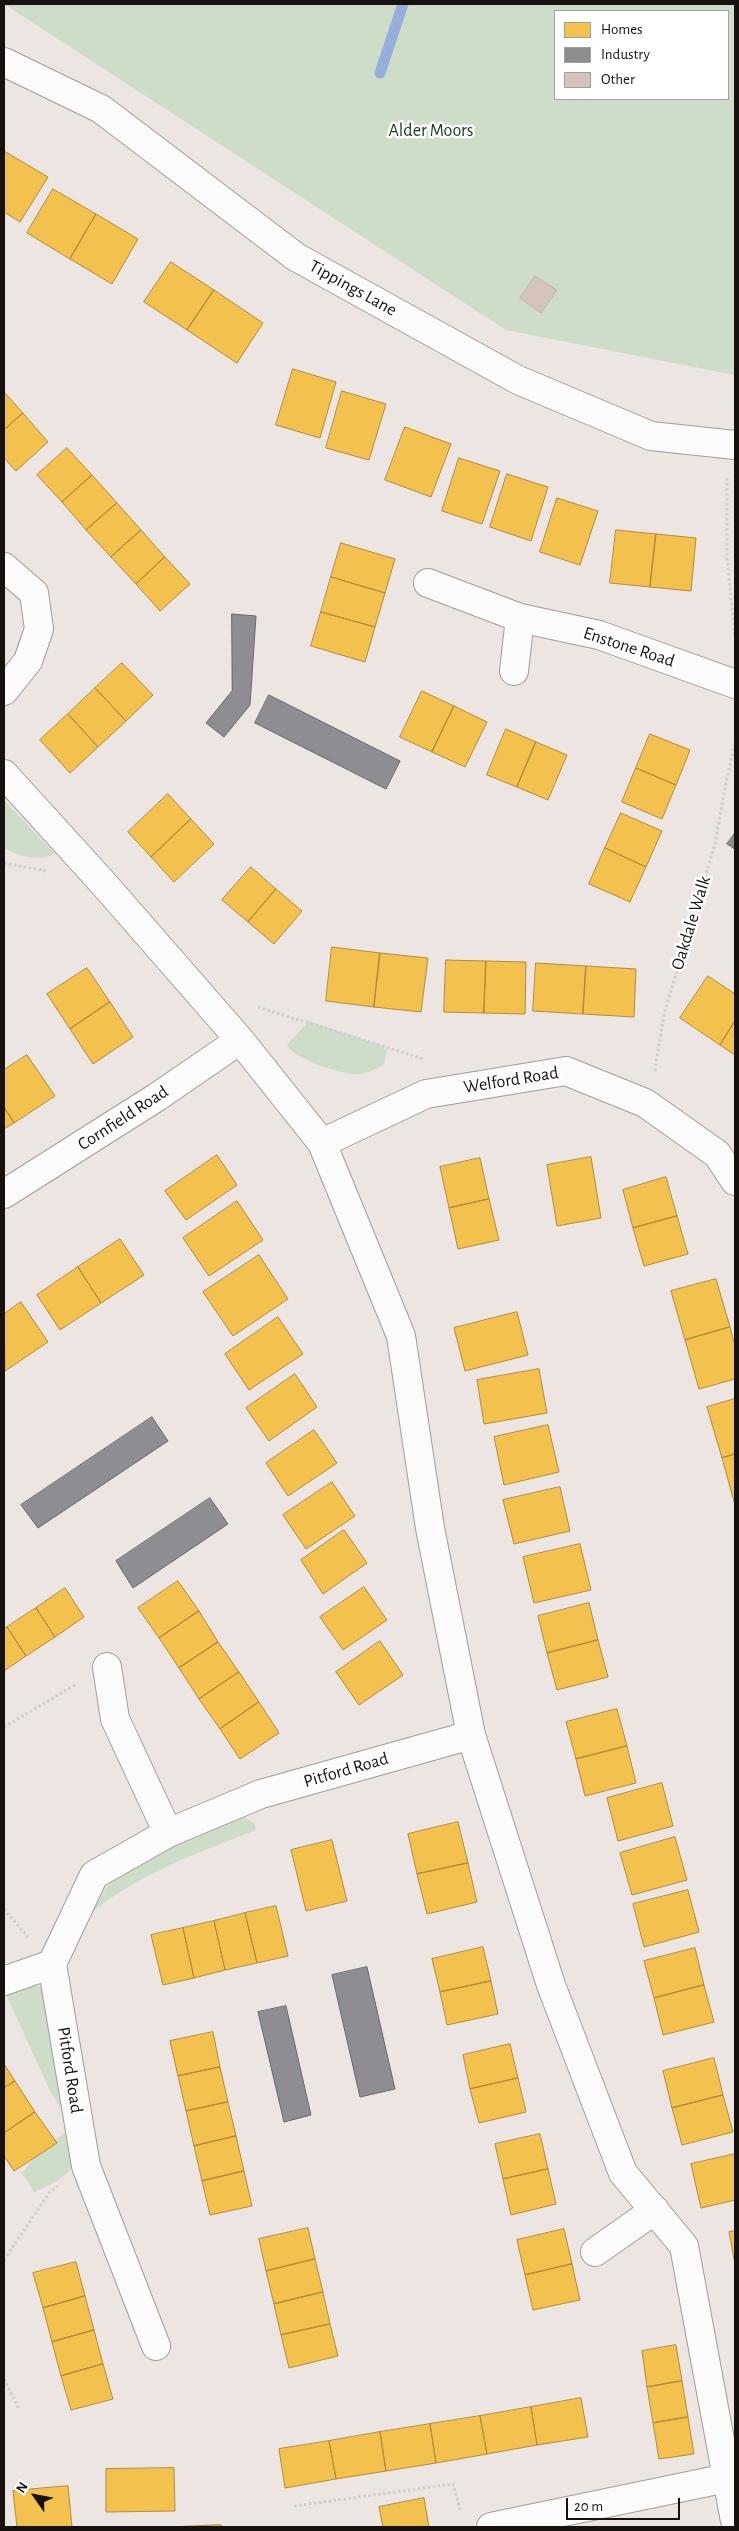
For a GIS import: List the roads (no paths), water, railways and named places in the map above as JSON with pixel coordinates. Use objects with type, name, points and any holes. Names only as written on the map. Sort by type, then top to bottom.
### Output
[{"type":"street","name":"Tippings Lane","points":[[4,62],[101,109],[296,256],[518,380],[651,436],[731,445]]},
{"type":"street","points":[[4,567],[34,593],[39,629],[28,661],[4,691]]},
{"type":"street","name":"Enstone Road","points":[[428,583],[520,618],[599,635],[735,684]]},
{"type":"street","points":[[514,671],[520,618]]},
{"type":"street","points":[[4,774],[103,883],[240,1040],[322,1144],[401,1336],[430,1528],[471,1735],[551,1985],[623,2173],[684,2246],[735,2521]]},
{"type":"street","name":"Cornfield Road","points":[[4,1194],[157,1097],[240,1040]]},
{"type":"street","name":"Welford Road","points":[[322,1144],[426,1094],[566,1071],[645,1103],[717,1154],[735,1181]]},
{"type":"street","points":[[107,1667],[115,1719],[168,1833]]},
{"type":"street","name":"Pitford Road","points":[[156,2346],[86,2166],[52,1964],[94,1875],[168,1833],[261,1794],[471,1735]]},
{"type":"street","points":[[4,1981],[52,1964]]},
{"type":"street","points":[[595,2252],[654,2210]]},
{"type":"street","points":[[491,2527],[727,2478]]},
{"type":"waterway","points":[[380,73],[403,4]]},
{"type":"park label","name":"Alder Moors","points":[[431,131]]}]
